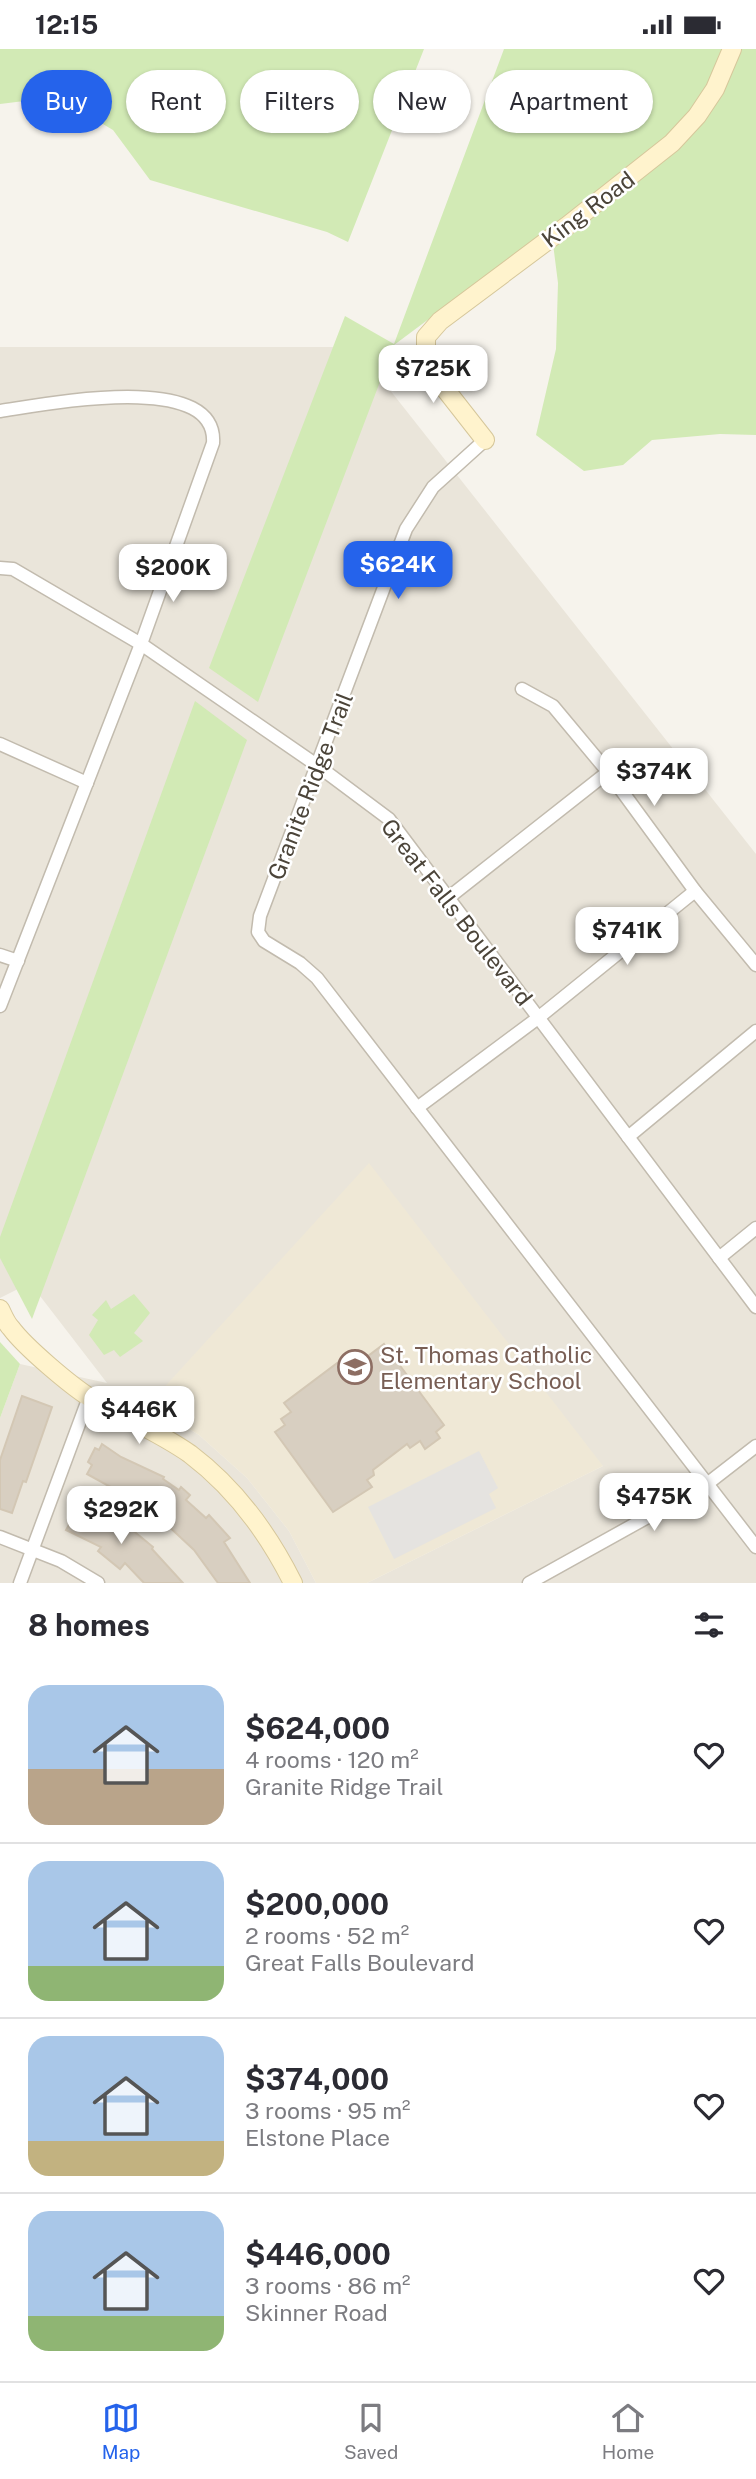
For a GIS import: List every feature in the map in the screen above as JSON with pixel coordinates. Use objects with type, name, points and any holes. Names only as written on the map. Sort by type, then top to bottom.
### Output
[{"type":"street","name":"King Road","points":[[485,440],[431,371],[424,350],[426,337],[440,321],[672,143],[697,116],[715,89],[732,49]]},
{"type":"street","points":[[0,411],[100,397],[144,397],[180,403],[205,417],[214,430],[213,443],[141,644],[0,1006]]},
{"type":"street","name":"Granite Ridge Trail","points":[[485,440],[433,487],[406,529],[260,916],[258,932],[264,941],[300,963],[317,978],[756,1547]]},
{"type":"street","name":"Great Falls Boulevard","points":[[0,568],[13,569],[141,644],[318,766],[389,819],[756,1307]]},
{"type":"street","points":[[522,689],[553,706],[607,772],[695,891],[756,965]]},
{"type":"street","points":[[0,744],[87,783]]},
{"type":"street","points":[[448,898],[607,772]]},
{"type":"street","points":[[417,1108],[538,1018],[695,891]]},
{"type":"street","points":[[0,955],[18,961]]},
{"type":"street","points":[[628,1137],[756,1031]]},
{"type":"street","points":[[719,1258],[756,1228]]},
{"type":"street","points":[[0,1309],[10,1328],[26,1344],[89,1397],[176,1445],[215,1476],[255,1520],[274,1547],[293,1583]]},
{"type":"street","points":[[20,1583],[89,1397]]},
{"type":"street","points":[[529,1583],[707,1484],[756,1446]]},
{"type":"street","points":[[0,1537],[73,1566],[98,1583]]},
{"type":"shaded area","points":[[0,347],[356,347],[756,854],[756,1583],[367,1583],[603,1466],[220,1329],[148,1405],[199,1435],[247,1478],[289,1531],[316,1583],[0,1583],[0,1418],[20,1364],[107,1383],[30,1283],[0,1298]]},
{"type":"shaded area","name":"St. Thomas Catholic Elementary School","points":[[369,1163],[603,1466],[367,1583],[316,1583],[289,1531],[247,1478],[199,1435],[148,1405]]},
{"type":"shaded area","points":[[479,1451],[498,1488],[489,1494],[496,1508],[394,1559],[368,1507]]},
{"type":"green space","points":[[0,49],[424,49],[416,70],[373,70],[373,133],[391,133],[348,242],[327,232],[150,180],[112,129],[112,70],[21,70],[21,101],[0,104]]},
{"type":"green space","points":[[504,49],[756,49],[756,435],[720,434],[652,440],[623,465],[584,471],[536,435],[556,349],[558,283],[551,228],[394,345],[258,702],[209,668],[345,316],[394,344],[485,100],[485,133],[653,133],[653,70],[496,70]]},
{"type":"green space","points":[[195,701],[247,740],[32,1319],[0,1258],[0,1237]]},
{"type":"green space","points":[[134,1294],[150,1313],[134,1333],[143,1341],[120,1357],[114,1350],[104,1355],[89,1335],[98,1320],[92,1315],[106,1300],[111,1309]]},
{"type":"green space","points":[[0,1342],[20,1364],[0,1418]]},
{"type":"building","points":[[384,1344],[444,1425],[436,1432],[440,1438],[425,1449],[420,1441],[410,1448],[407,1444],[373,1470],[374,1475],[367,1480],[372,1487],[333,1512],[275,1432],[285,1425],[281,1419],[291,1412],[284,1403],[352,1352],[360,1362]]},
{"type":"building","points":[[22,1396],[52,1407],[26,1482],[23,1481],[12,1513],[0,1509],[0,1460]]},
{"type":"building","points":[[102,1444],[121,1457],[164,1477],[163,1479],[179,1490],[181,1487],[190,1495],[186,1500],[206,1518],[209,1515],[230,1538],[224,1542],[250,1583],[218,1583],[194,1550],[149,1508],[87,1474],[92,1465],[88,1462],[95,1448],[99,1450]]},
{"type":"building","points":[[82,1502],[136,1533],[153,1547],[183,1583],[144,1583],[125,1563],[120,1569],[98,1551],[101,1547],[66,1530]]},
{"type":"place","name":"St. Thomas Catholic Elementary School","points":[[355,1367]]}]
